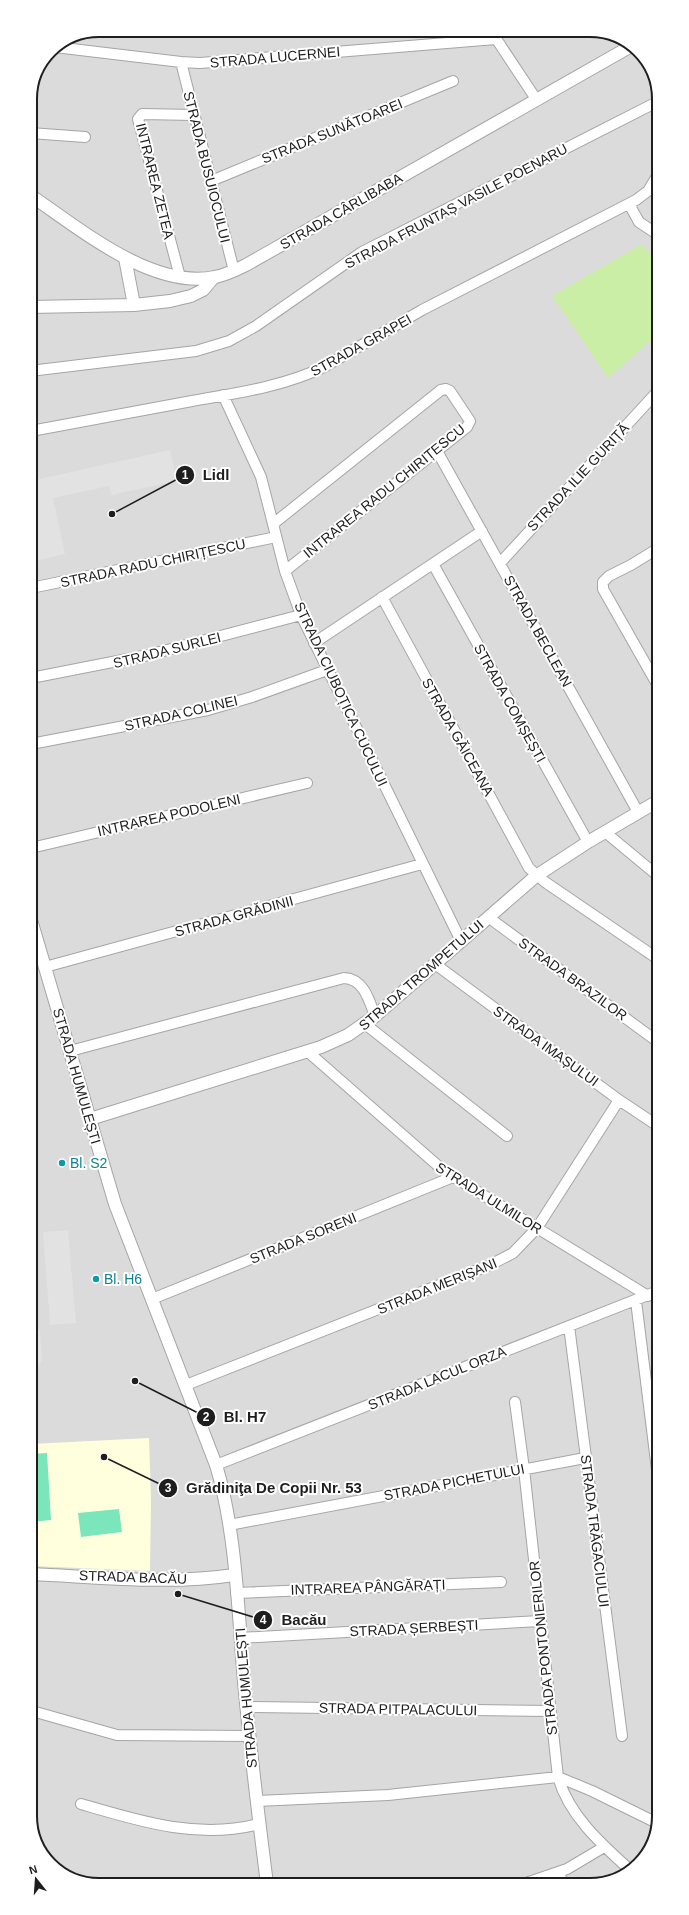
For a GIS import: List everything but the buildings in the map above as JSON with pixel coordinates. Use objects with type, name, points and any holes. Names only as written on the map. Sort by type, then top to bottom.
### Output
[{"type":"street","name":"STRADA LUCERNEI","points":[[63,48],[200,63],[473,37]]},
{"type":"street","points":[[495,37],[536,100]]},
{"type":"street","name":"STRADA CÂRLIBABA","points":[[37,307],[134,305],[164,302],[191,296],[203,290],[214,277],[234,271],[626,49]]},
{"type":"street","name":"STRADA BUSUIOCULUI","points":[[181,62],[234,271]]},
{"type":"street","name":"STRADA SUNĂTOAREI","points":[[211,181],[453,81]]},
{"type":"street","name":"STRADA FRUNTAȘ VASILE POENARU","points":[[37,370],[196,351],[229,341],[256,326],[362,252],[652,105]]},
{"type":"street","name":"INTRAREA ZETEA","points":[[180,277],[138,118],[142,114],[194,115]]},
{"type":"street","points":[[37,134],[85,137]]},
{"type":"street","name":"STRADA GRAPEI","points":[[37,429],[223,395],[290,381],[318,370],[422,310],[629,204],[648,191],[652,184]]},
{"type":"street","points":[[37,200],[125,258],[155,270],[180,277],[214,277]]},
{"type":"street","points":[[629,204],[640,222],[652,230]]},
{"type":"street","points":[[125,258],[134,305]]},
{"type":"street","name":"INTRAREA RADU CHIRIȚESCU","points":[[273,524],[400,421],[441,390],[446,388],[450,391],[470,421],[467,427],[285,571]]},
{"type":"street","name":"STRADA CIUBOȚICA CUCULUI","points":[[223,395],[261,477],[285,571],[301,615],[461,941]]},
{"type":"street","name":"STRADA ILIE GURIȚĂ","points":[[500,563],[652,397]]},
{"type":"street","name":"STRADA BECLEAN","points":[[437,451],[638,812]]},
{"type":"street","points":[[314,643],[482,531]]},
{"type":"street","name":"STRADA RADU CHIRIȚESCU","points":[[37,587],[276,538]]},
{"type":"street","points":[[652,552],[609,576],[603,582],[605,594],[652,675]]},
{"type":"street","name":"STRADA COMȘEȘTI","points":[[433,564],[588,842]]},
{"type":"street","name":"STRADA GĂICEANA","points":[[382,598],[530,868],[536,876]]},
{"type":"street","name":"STRADA SURLEI","points":[[37,677],[148,655],[301,615]]},
{"type":"street","name":"STRADA COLINEI","points":[[37,743],[208,710],[252,697],[327,670]]},
{"type":"street","name":"INTRAREA PODOLENI","points":[[37,847],[307,783]]},
{"type":"street","name":"STRADA TROMPETULUI","points":[[90,1119],[336,1041],[365,1024],[375,1016],[536,876],[588,842],[652,804]]},
{"type":"street","points":[[605,832],[652,871]]},
{"type":"street","name":"STRADA GRĂDINII","points":[[45,967],[422,864]]},
{"type":"street","points":[[536,876],[652,955]]},
{"type":"street","name":"STRADA BRAZILOR","points":[[488,917],[652,1038]]},
{"type":"street","name":"STRADA HUMULEȘTI","points":[[37,940],[115,1204],[186,1385],[216,1465],[223,1490],[229,1524],[249,1736],[266,1878]]},
{"type":"street","name":"STRADA IMAȘULUI","points":[[435,964],[619,1100],[652,1122]]},
{"type":"street","points":[[70,1051],[344,978],[354,980],[359,983],[366,992],[375,1016]]},
{"type":"street","points":[[365,1024],[507,1136]]},
{"type":"street","name":"STRADA ULMILOR","points":[[307,1051],[424,1154],[453,1177],[648,1296]]},
{"type":"street","name":"STRADA MERIȘANI","points":[[186,1385],[490,1265],[513,1253],[537,1228],[619,1100]]},
{"type":"street","name":"STRADA SORENI","points":[[152,1299],[453,1177]]},
{"type":"street","name":"STRADA LACUL ORZA","points":[[216,1465],[652,1294]]},
{"type":"street","points":[[636,1301],[652,1436]]},
{"type":"street","name":"STRADA TRĂGACIULUI","points":[[569,1326],[622,1736]]},
{"type":"street","name":"STRADA PONTONIERILOR","points":[[515,1402],[524,1469],[558,1777],[564,1793],[573,1808],[604,1847],[626,1867]]},
{"type":"street","name":"STRADA PICHETULUI","points":[[229,1524],[585,1458]]},
{"type":"street","name":"STRADA BACĂU","points":[[37,1574],[171,1580],[209,1579],[234,1575]]},
{"type":"street","name":"INTRAREA PÂNGĂRAȚI","points":[[236,1592],[500,1582]]},
{"type":"street","name":"STRADA ȘERBEȘTI","points":[[240,1638],[540,1621]]},
{"type":"street","name":"STRADA PITPALACULUI","points":[[246,1707],[551,1712]]},
{"type":"street","points":[[37,1712],[117,1735],[249,1736]]},
{"type":"street","points":[[257,1801],[388,1795],[558,1777],[592,1791],[652,1820]]},
{"type":"street","points":[[81,1804],[150,1824],[184,1829],[233,1829],[259,1824]]},
{"type":"street","points":[[542,1878],[558,1873],[586,1859],[604,1847]]},
{"type":"street","points":[[558,1873],[561,1878]]},
{"type":"shaded area","points":[[98,37],[595,37],[618,43],[628,50],[642,64],[650,83],[652,98],[652,1816],[649,1836],[646,1844],[639,1854],[625,1868],[606,1876],[590,1878],[94,1878],[68,1870],[56,1861],[56,1859],[54,1859],[47,1851],[39,1832],[37,1816],[37,94],[39,83],[47,64],[64,47],[87,38]]},
{"type":"shaded area","points":[[170,450],[177,481],[111,495],[109,486],[53,498],[65,554],[37,561],[37,480]]},
{"type":"shaded area","points":[[68,1230],[76,1323],[50,1325],[43,1232]]},
{"type":"shaded area","points":[[37,1330],[40,1331],[42,1361],[37,1367]]},
{"type":"shaded area","points":[[149,1438],[151,1500],[150,1571],[37,1566],[37,1444]]},
{"type":"green space","points":[[642,244],[652,256],[652,339],[608,378],[552,296]]},
{"type":"green space","points":[[47,1453],[51,1520],[37,1521],[37,1454]]},
{"type":"green space","points":[[119,1509],[122,1532],[81,1537],[78,1513]]},
{"type":"place","name":"Lidl","points":[[112,514]]},
{"type":"place","name":"Bl. S2","points":[[62,1163]]},
{"type":"place","name":"Bl. H6","points":[[96,1279]]},
{"type":"place","name":"Bl. H7","points":[[135,1381]]},
{"type":"place","name":"Grădiniţa De Copii Nr. 53","points":[[104,1457]]},
{"type":"place","name":"Bacău","points":[[178,1594]]}]
